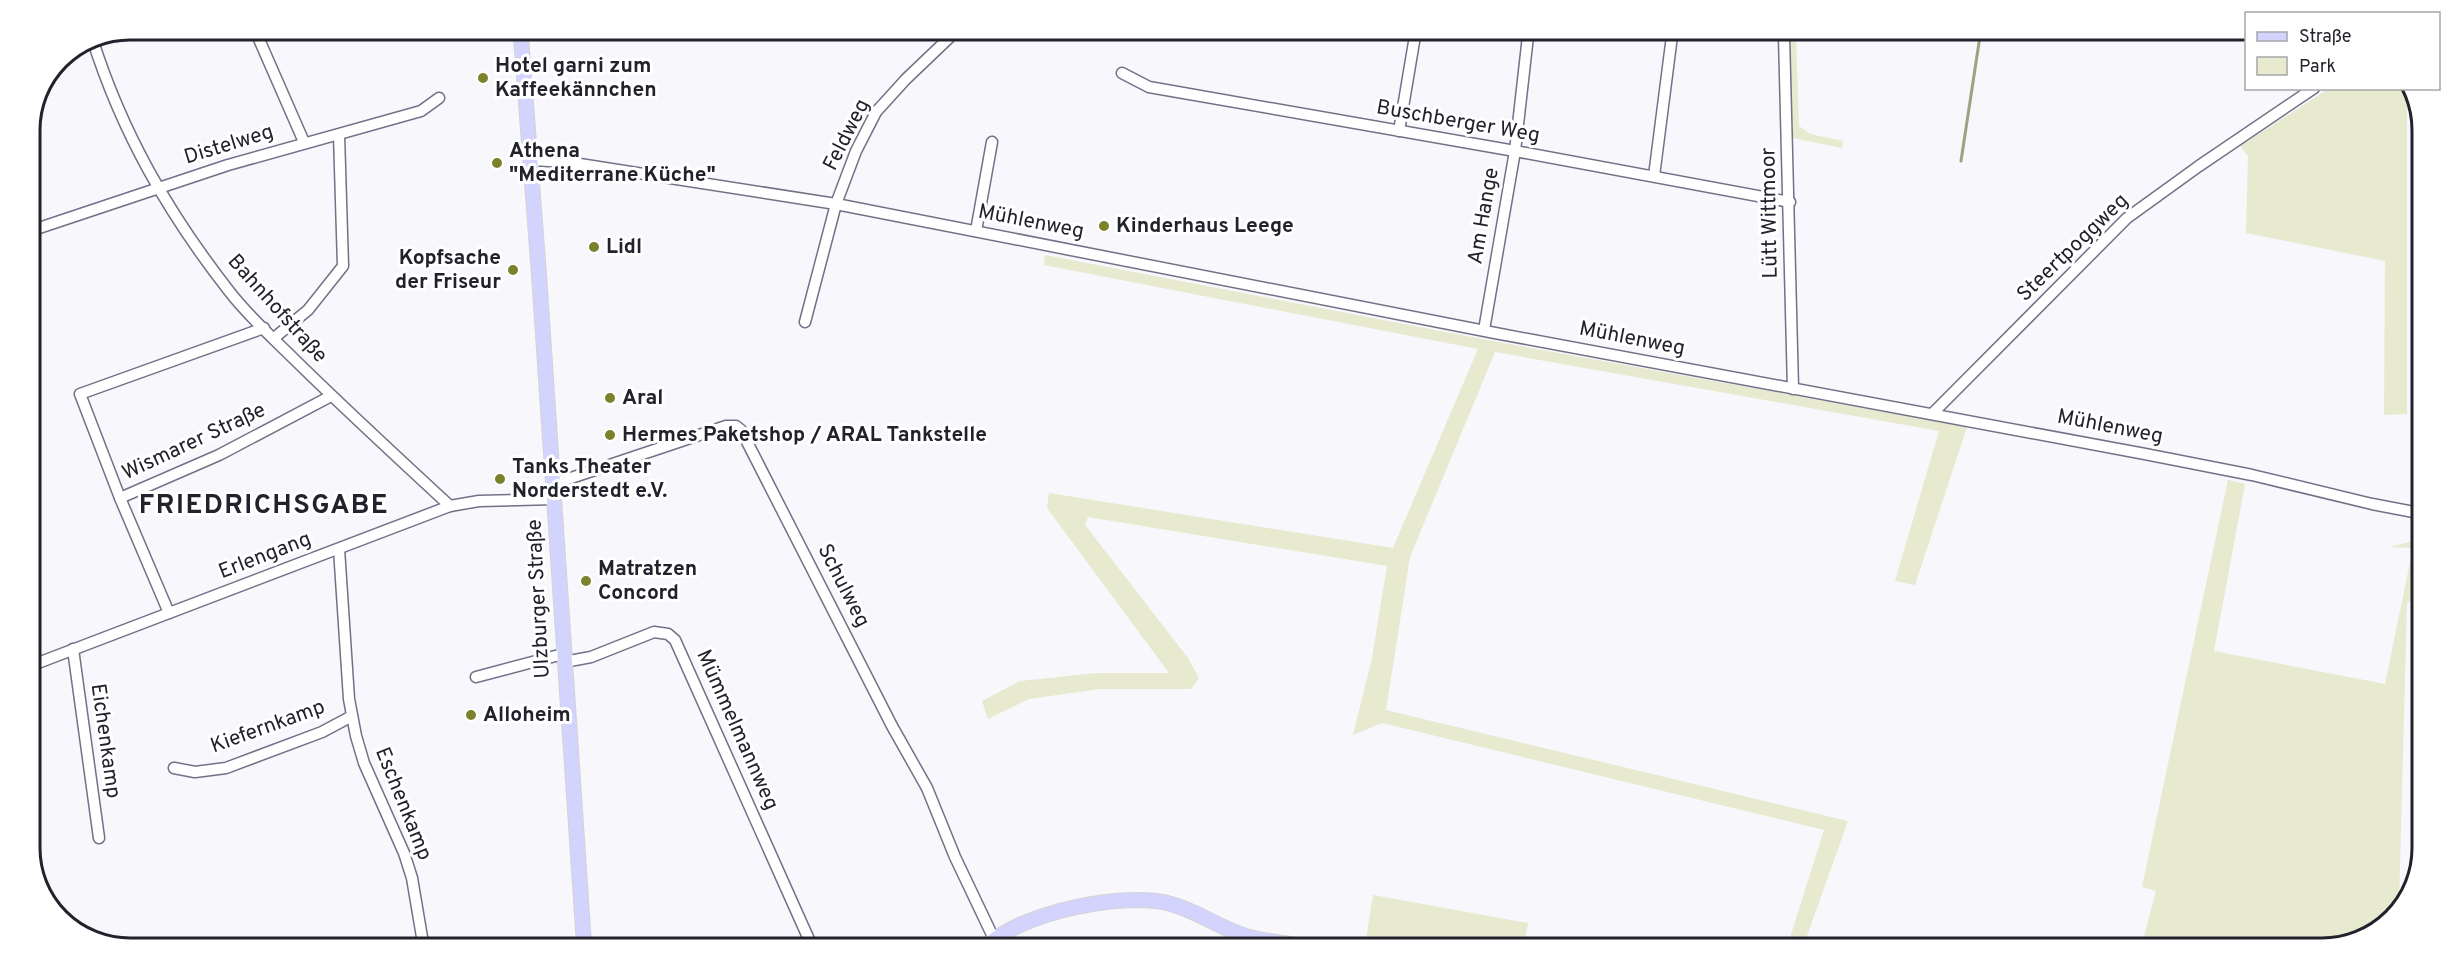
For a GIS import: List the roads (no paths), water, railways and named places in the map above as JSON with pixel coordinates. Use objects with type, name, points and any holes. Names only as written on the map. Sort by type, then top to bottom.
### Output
[{"type":"main road","name":"Ulzburger Straße","points":[[521,41],[584,938]]},
{"type":"main road","points":[[997,938],[1025,921],[1043,914],[1130,900],[1172,904],[1237,938]]},
{"type":"street","points":[[260,41],[304,142]]},
{"type":"street","name":"Feldweg","points":[[836,204],[856,151],[876,112],[946,41]]},
{"type":"street","points":[[1399,131],[1413,41]]},
{"type":"street","name":"Am Hange","points":[[1484,330],[1515,151],[1527,41]]},
{"type":"street","points":[[1654,176],[1671,41]]},
{"type":"street","name":"Lütt Wittmoor","points":[[1784,41],[1793,389]]},
{"type":"street","name":"Bahnhofstraße","points":[[95,48],[126,130],[158,188],[230,293],[331,396],[450,506]]},
{"type":"street","name":"Buschberger Weg","points":[[1122,74],[1149,87],[1790,202]]},
{"type":"street","name":"Steertpoggweg","points":[[1934,413],[2127,218],[2311,90]]},
{"type":"street","name":"Distelweg","points":[[41,227],[304,142],[339,135],[421,111],[439,98]]},
{"type":"street","points":[[274,338],[308,310],[344,266],[339,135]]},
{"type":"street","points":[[976,231],[992,142]]},
{"type":"street","name":"Mühlenweg","points":[[531,160],[567,162],[836,204],[1484,330],[1793,389],[1934,413],[2252,475],[2412,512]]},
{"type":"street","points":[[805,322],[836,204]]},
{"type":"street","points":[[120,498],[80,394],[264,328]]},
{"type":"street","name":"Wismarer Straße","points":[[170,613],[120,498],[219,455],[331,396]]},
{"type":"street","name":"Schulweg","points":[[553,482],[726,426],[736,426],[741,430],[892,726],[927,788],[989,938]]},
{"type":"street","name":"Erlengang","points":[[41,662],[450,506],[479,501],[554,499]]},
{"type":"street","name":"Kiefernkamp","points":[[174,768],[195,772],[226,768],[322,732],[352,716],[339,549]]},
{"type":"street","name":"Mümmelmannweg","points":[[476,677],[564,658],[591,657],[654,632],[668,634],[675,640],[808,938]]},
{"type":"street","name":"Eichenkamp","points":[[73,649],[99,838]]},
{"type":"street","name":"Eschenkamp","points":[[352,716],[364,763],[404,853],[412,878],[422,938]]},
{"type":"waterway","points":[[1961,161],[1979,41]]},
{"type":"place","name":"Hotel garni zum Kaffeekännchen","points":[[483,78]]},
{"type":"place","name":"Athena \"Mediterrane Küche\"","points":[[497,163]]},
{"type":"place","name":"Kinderhaus Leege","points":[[1104,226]]},
{"type":"place","name":"Lidl","points":[[594,247]]},
{"type":"place","name":"Kopfsache der Friseur","points":[[513,270]]},
{"type":"place","name":"Aral","points":[[610,398]]},
{"type":"place","name":"Hermes Paketshop / ARAL Tankstelle","points":[[610,435]]},
{"type":"place","name":"Tanks Theater Norderstedt e.V.","points":[[500,479]]},
{"type":"place","name":"Matratzen Concord","points":[[586,581]]},
{"type":"place","name":"Alloheim","points":[[471,715]]},
{"type":"district","name":"FRIEDRICHSGABE","points":[[264,506]]}]
